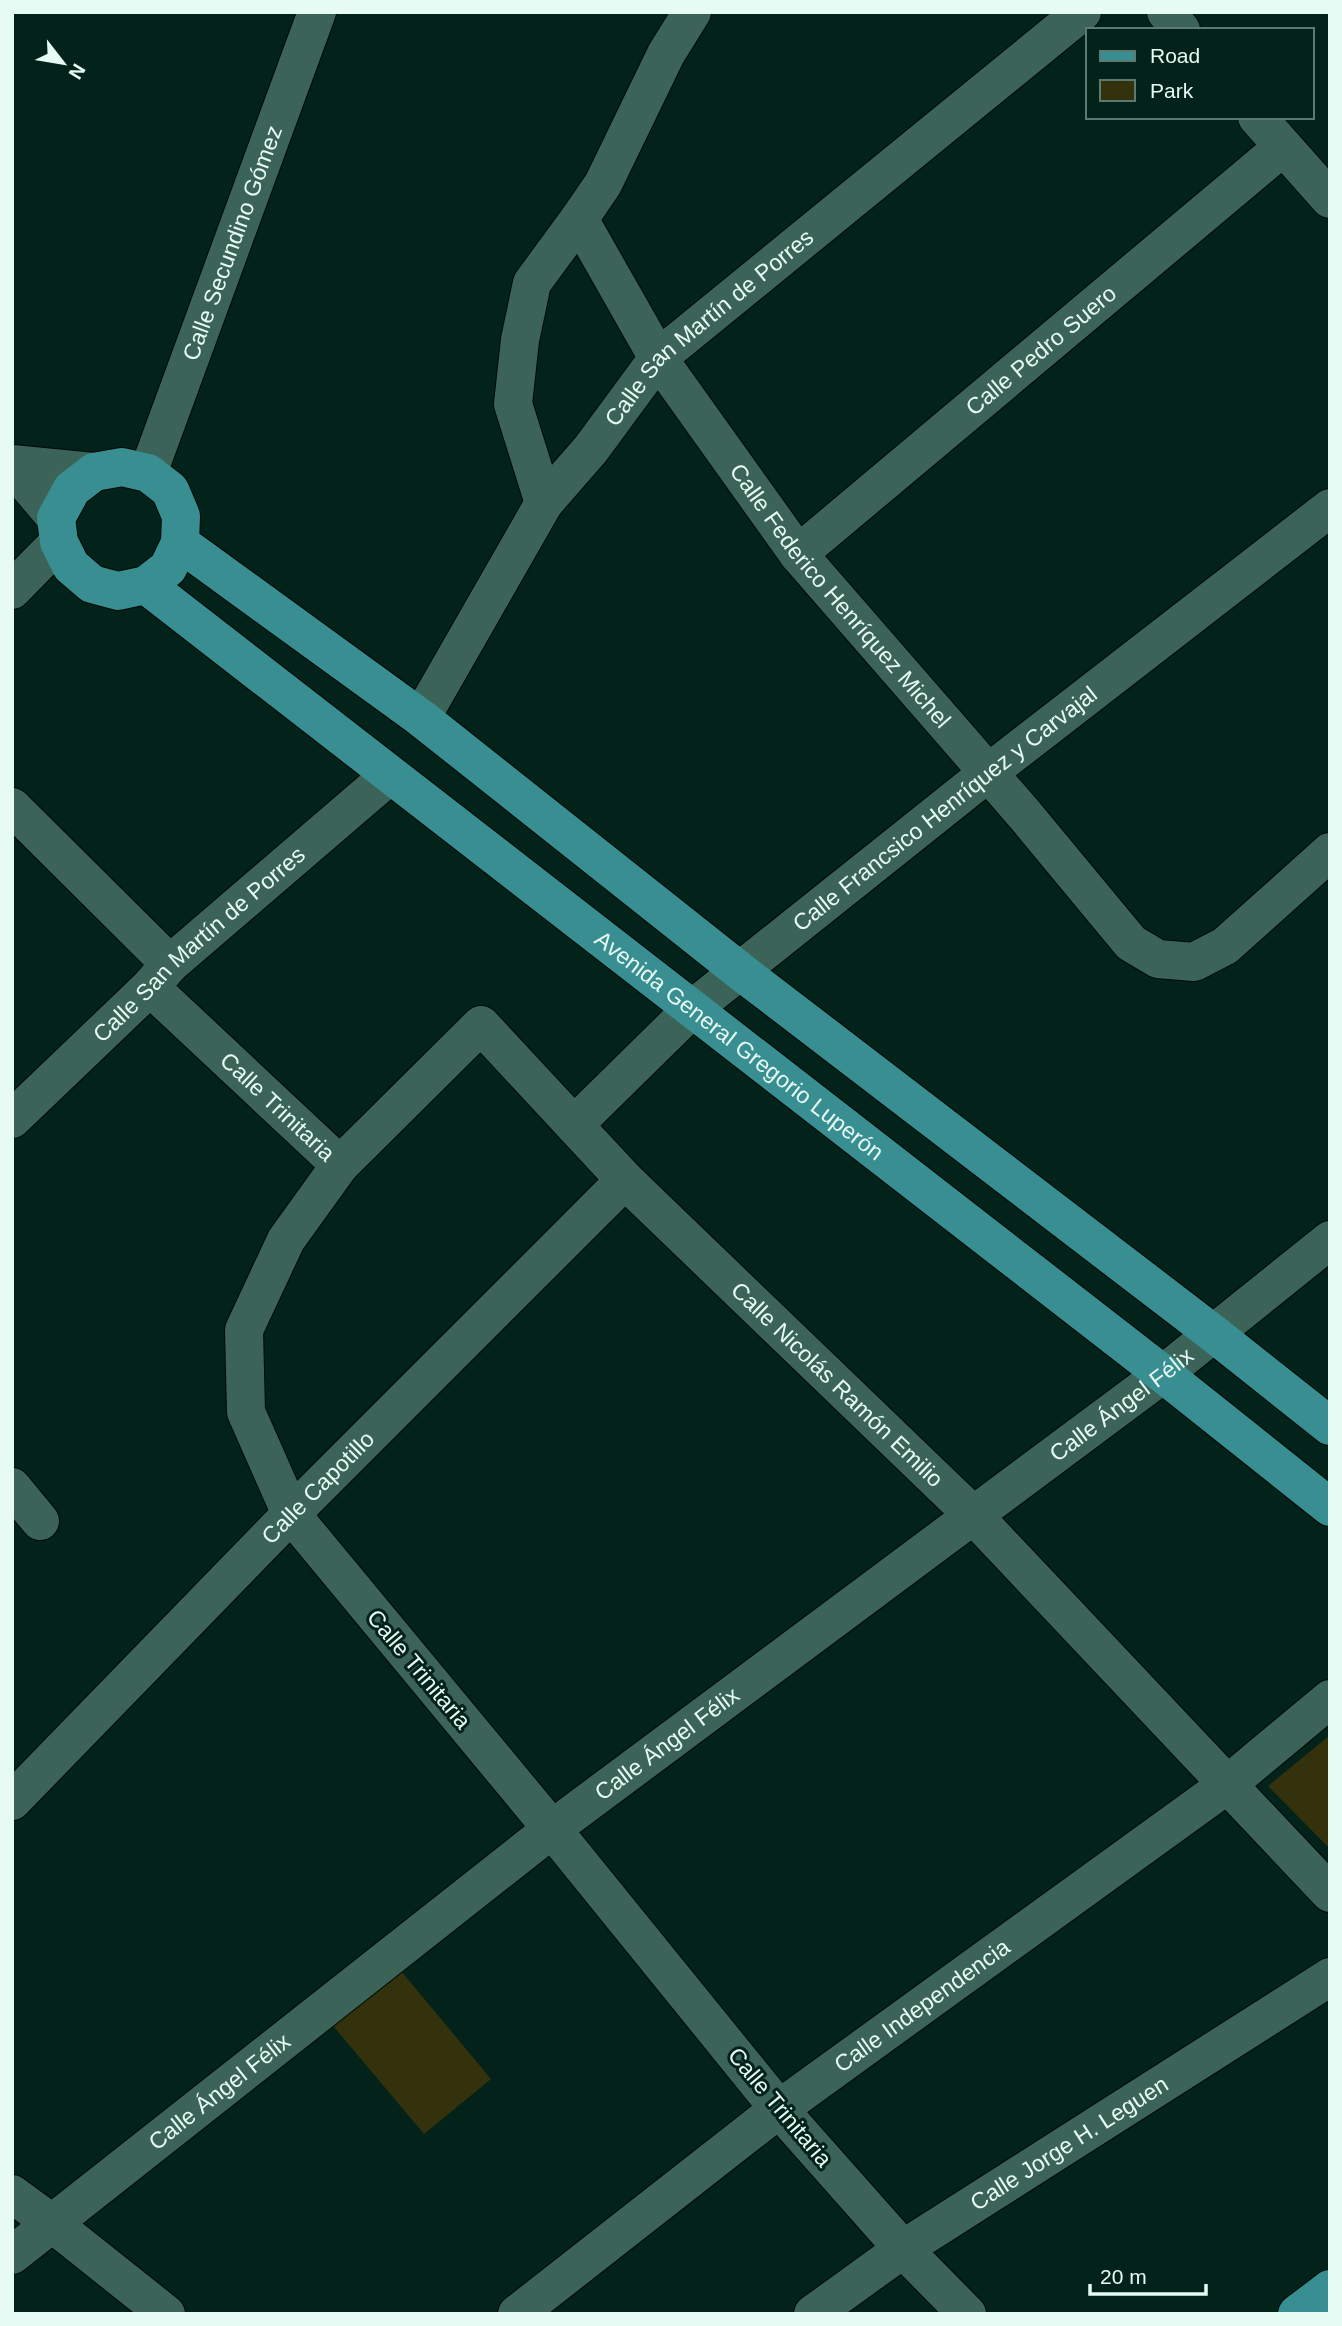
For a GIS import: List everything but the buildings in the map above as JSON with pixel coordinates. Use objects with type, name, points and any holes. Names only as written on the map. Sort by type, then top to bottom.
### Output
[{"type":"main road","points":[[121,467],[148,473],[170,491],[181,516],[180,543],[168,568],[146,585],[118,591],[92,584],[71,566],[58,530],[72,489],[94,472],[121,467]]},
{"type":"main road","points":[[180,543],[421,718],[740,971],[1330,1426]]},
{"type":"main road","name":"Avenida General Gregorio Luperón","points":[[146,585],[1163,1374],[1330,1507]]},
{"type":"main road","points":[[1297,2314],[1330,2289]]},
{"type":"street","name":"Calle Secundino Gómez","points":[[148,473],[317,12]]},
{"type":"street","points":[[544,503],[513,404],[520,341],[532,283],[603,184],[666,54],[692,12]]},
{"type":"street","name":"Calle San Martín de Porres","points":[[421,718],[544,503],[591,449],[658,358],[1082,12]]},
{"type":"street","points":[[1166,12],[1179,28]]},
{"type":"street","points":[[1259,119],[1330,199]]},
{"type":"street","name":"Calle Pedro Suero","points":[[798,554],[1283,147]]},
{"type":"street","name":"Calle Federico Henríquez Michel","points":[[579,219],[658,358],[798,554],[1131,943],[1158,959],[1194,962],[1225,946],[1330,852]]},
{"type":"street","points":[[12,465],[94,472]]},
{"type":"street","points":[[12,465],[58,530],[12,590]]},
{"type":"street","name":"Calle Francsico Henríquez y Carvajal","points":[[574,1125],[692,1009],[988,773],[1330,508]]},
{"type":"street","name":"Calle San Martín de Porres","points":[[12,1119],[160,975],[390,775]]},
{"type":"street","name":"Calle Trinitaria","points":[[12,807],[160,975],[340,1165],[286,1240],[244,1331],[246,1412],[291,1514],[779,2109],[903,2249],[967,2314]]},
{"type":"street","name":"Calle Nicolás Ramón Emilio","points":[[340,1165],[481,1024],[625,1180],[974,1516],[1330,1893]]},
{"type":"street","name":"Calle Capotillo","points":[[12,1801],[291,1514],[625,1180]]},
{"type":"street","name":"Calle Ángel Félix","points":[[12,2255],[552,1829],[1163,1374],[1330,1240]]},
{"type":"street","points":[[12,1487],[40,1521]]},
{"type":"street","name":"Calle Independencia","points":[[517,2314],[779,2109],[1228,1784],[1330,1699]]},
{"type":"street","name":"Calle Jorge H. Leguen","points":[[813,2314],[903,2249],[1330,1977]]},
{"type":"street","points":[[12,2194],[166,2314]]},
{"type":"green space","points":[[1330,1735],[1330,1849],[1268,1786]]},
{"type":"green space","points":[[396,1965],[491,2079],[424,2134],[329,2021]]}]
